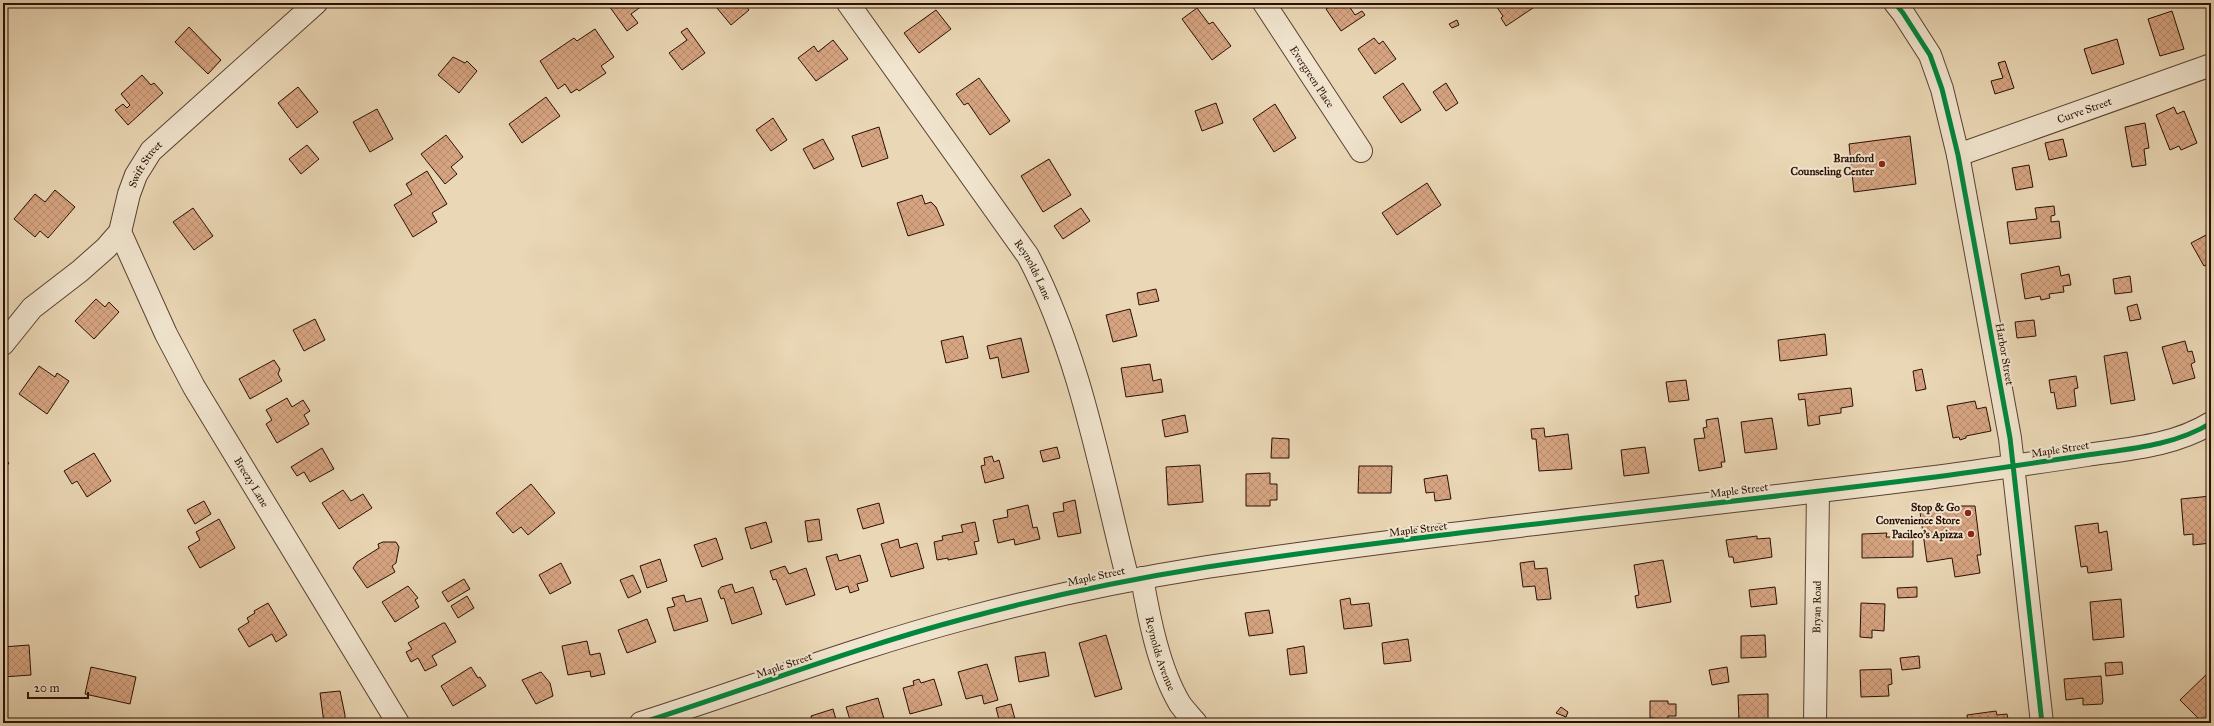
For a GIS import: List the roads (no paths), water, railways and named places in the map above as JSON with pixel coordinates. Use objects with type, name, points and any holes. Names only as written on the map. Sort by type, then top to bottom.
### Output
[{"type":"street","name":"Swift Street","points":[[120,232],[129,194],[136,175],[151,151],[316,3]]},
{"type":"street","name":"Reynolds Lane","points":[[848,3],[1028,256],[1048,293],[1074,369],[1135,579]]},
{"type":"street","name":"Evergreen Place","points":[[1264,3],[1360,151]]},
{"type":"street","name":"Harbor Street","points":[[1895,3],[1904,13],[1930,55],[1942,89],[1958,155],[2014,467],[2042,723]]},
{"type":"street","name":"Curve Street","points":[[1958,155],[2211,65]]},
{"type":"street","points":[[3,344],[32,308],[96,257],[120,232]]},
{"type":"street","name":"Breezy Lane","points":[[120,232],[166,334],[194,387],[398,723]]},
{"type":"street","name":"Maple Street","points":[[640,723],[686,716],[848,654],[959,620],[1057,595],[1135,579],[1261,560],[1485,531],[2014,467],[2145,446],[2181,438],[2211,423]]},
{"type":"street","name":"Bryan Road","points":[[1815,723],[1818,491]]},
{"type":"street","name":"Reynolds Avenue","points":[[1135,579],[1148,610],[1165,670],[1180,704],[1196,723]]},
{"type":"place","name":"Branford Counseling Center","points":[[1882,164]]},
{"type":"place","name":"Stop & Go Convenience Store","points":[[1968,513]]},
{"type":"place","name":"Pacileo's Apizza","points":[[1971,534]]}]
